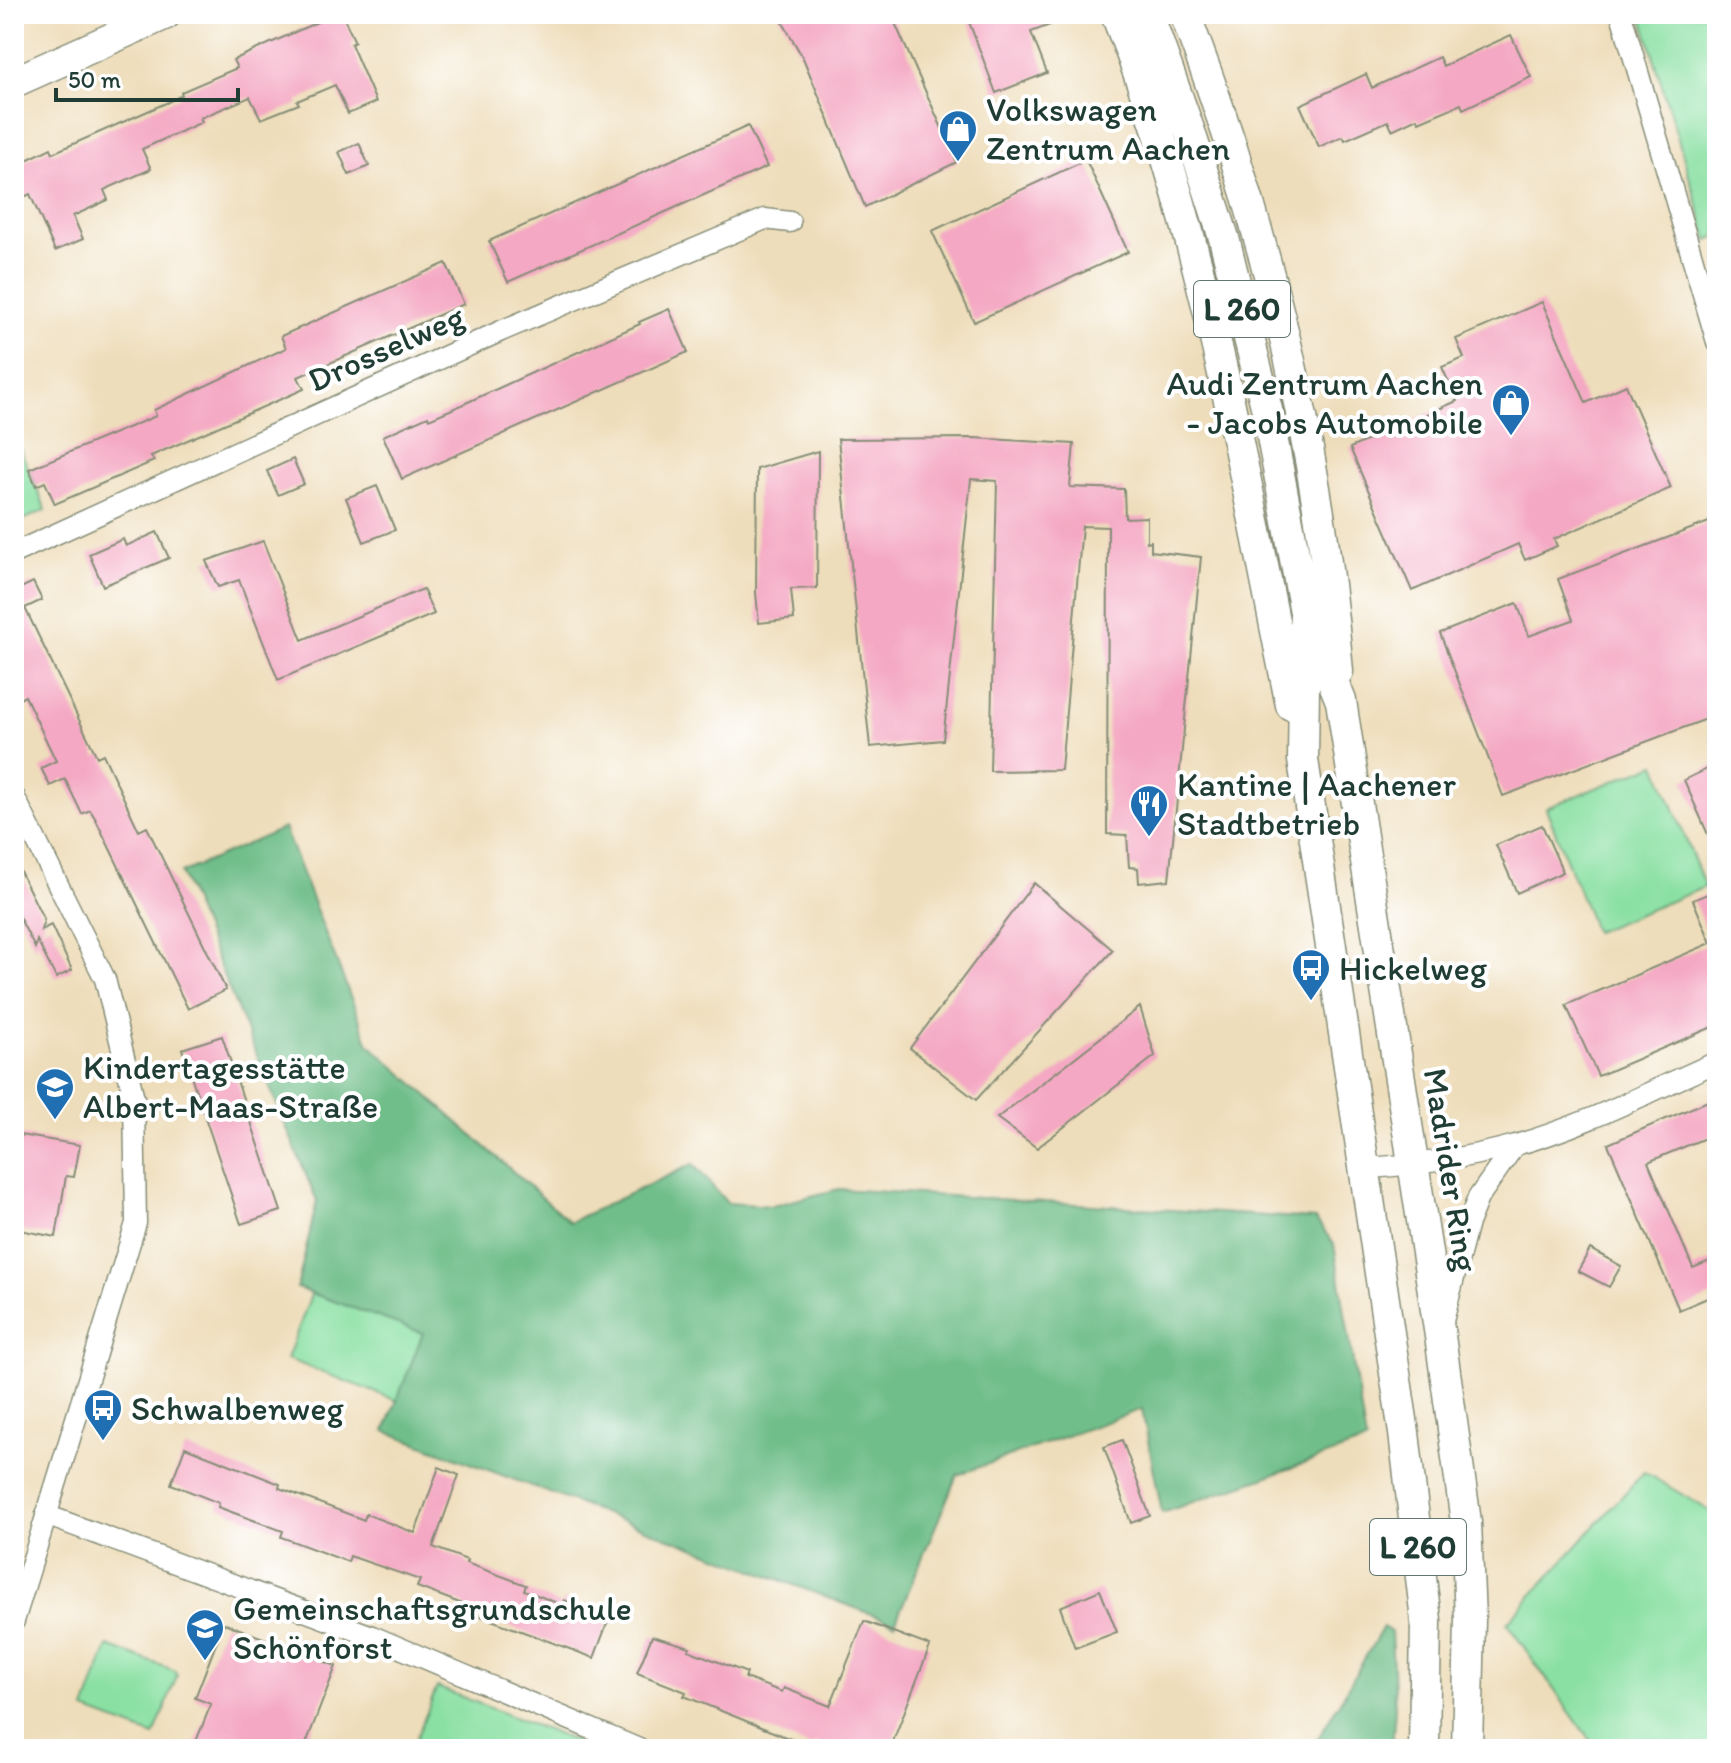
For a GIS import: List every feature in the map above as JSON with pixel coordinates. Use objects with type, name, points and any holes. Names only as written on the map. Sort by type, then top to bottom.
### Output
[{"type":"main road","points":[[14,82],[166,14]]},
{"type":"main road","points":[[1116,14],[1146,96],[1196,258],[1225,379],[1303,760]]},
{"type":"main road","name":"Madrider Ring","points":[[1148,14],[1224,238],[1267,410],[1305,612],[1341,701],[1466,1522],[1470,1620],[1467,1749]]},
{"type":"main road","points":[[1185,14],[1237,158],[1273,291],[1318,500],[1331,591],[1341,701]]},
{"type":"main road","name":"Madrider Ring","points":[[1305,612],[1303,760],[1404,1433],[1426,1620],[1424,1749]]},
{"type":"street","points":[[1621,14],[1717,342]]},
{"type":"street","name":"Drosselweg","points":[[14,553],[501,331],[765,219],[790,222]]},
{"type":"street","points":[[14,796],[105,979],[134,1098],[136,1223],[14,1621]]},
{"type":"street","points":[[1366,1168],[1453,1160],[1514,1146],[1567,1127],[1717,1062]]},
{"type":"street","points":[[1440,1336],[1468,1223],[1478,1198],[1514,1146]]},
{"type":"street","points":[[46,1515],[372,1636],[639,1749]]},
{"type":"green space","points":[[1641,14],[1717,14],[1717,236],[1708,240]]},
{"type":"green space","points":[[14,435],[46,510],[14,524]]},
{"type":"green space","points":[[1656,764],[1705,887],[1595,932],[1546,808]]},
{"type":"green space","points":[[284,828],[369,1044],[570,1222],[693,1164],[727,1203],[772,1206],[839,1189],[1315,1219],[1334,1244],[1366,1442],[1162,1513],[1142,1409],[957,1475],[895,1623],[385,1431],[423,1333],[297,1288],[317,1201],[181,873]]},
{"type":"green space","points":[[312,1292],[423,1333],[398,1401],[287,1359]]},
{"type":"green space","points":[[1644,1472],[1717,1515],[1717,1749],[1596,1749],[1507,1623]]},
{"type":"green space","points":[[1383,1627],[1391,1632],[1395,1708],[1392,1749],[1312,1749]]},
{"type":"green space","points":[[108,1646],[176,1671],[177,1676],[154,1736],[85,1710]]},
{"type":"green space","points":[[437,1687],[457,1695],[595,1749],[412,1749]]},
{"type":"building","points":[[335,14],[342,14],[355,42],[351,44],[376,102],[348,114],[335,85],[261,119],[250,97],[200,118],[202,122],[142,149],[151,169],[104,190],[108,200],[73,216],[83,239],[55,251],[30,194],[14,202],[14,166],[51,148],[53,153],[166,103],[182,95],[181,92],[237,68],[233,60]]},
{"type":"building","points":[[778,14],[891,14],[957,162],[865,207],[803,58]]},
{"type":"building","points":[[966,14],[1074,16],[1031,32],[1047,73],[996,93]]},
{"type":"building","points":[[1511,35],[1531,77],[1463,109],[1461,104],[1419,122],[1417,118],[1392,130],[1388,121],[1345,140],[1343,136],[1319,147],[1300,105],[1366,74],[1372,88],[1439,57],[1443,66]]},
{"type":"building","points":[[748,126],[767,167],[508,282],[489,241]]},
{"type":"building","points":[[359,143],[369,166],[349,175],[339,152]]},
{"type":"building","points":[[1086,160],[1128,252],[974,322],[932,231]]},
{"type":"building","points":[[446,263],[464,304],[298,377],[304,389],[151,456],[154,461],[55,504],[45,482],[36,486],[29,469],[156,416],[154,410],[286,348],[281,336]]},
{"type":"building","name":"Audi Zentrum Aachen - Jacobs Automobile","points":[[1542,302],[1586,403],[1626,385],[1671,488],[1554,539],[1557,546],[1525,560],[1518,544],[1412,591],[1350,448],[1457,401],[1442,367],[1464,358],[1456,339]]},
{"type":"building","points":[[669,309],[688,352],[402,479],[383,436],[457,407]]},
{"type":"building","points":[[974,438],[1074,444],[1070,487],[1124,489],[1125,518],[1147,517],[1147,542],[1151,541],[1151,551],[1201,557],[1169,880],[1139,883],[1138,868],[1129,867],[1127,835],[1107,834],[1108,527],[1082,526],[1061,770],[990,771],[997,481],[971,479],[943,740],[870,747],[838,439]]},
{"type":"building","points":[[818,451],[817,588],[791,589],[794,619],[759,623],[756,593],[757,469]]},
{"type":"building","points":[[293,459],[304,484],[278,495],[267,471]]},
{"type":"building","points":[[377,486],[395,530],[364,542],[346,498]]},
{"type":"building","points":[[1717,519],[1717,715],[1503,796],[1440,633],[1517,603],[1529,636],[1573,620],[1558,579]]},
{"type":"building","points":[[157,532],[169,558],[103,586],[89,554],[123,539],[126,546]]},
{"type":"building","points":[[263,541],[302,640],[423,589],[434,614],[278,680],[239,580],[218,587],[206,561]]},
{"type":"building","points":[[33,582],[42,600],[25,608],[97,757],[103,754],[139,831],[147,827],[226,990],[188,1009],[95,818],[90,810],[82,814],[65,779],[50,786],[41,768],[56,761],[25,696],[14,702],[14,584],[17,590]]},
{"type":"building","points":[[1717,764],[1717,855],[1684,780]]},
{"type":"building","points":[[1542,825],[1563,872],[1517,893],[1496,845]]},
{"type":"building","points":[[14,859],[44,920],[41,930],[51,925],[72,970],[56,978],[37,940],[35,948],[14,907]]},
{"type":"building","points":[[1034,883],[1113,950],[976,1100],[910,1048]]},
{"type":"building","points":[[1717,890],[1717,1025],[1598,1076],[1566,1005],[1711,943],[1693,900]]},
{"type":"building","points":[[1140,1007],[1155,1056],[1037,1148],[997,1118]]},
{"type":"building","points":[[222,1036],[281,1211],[241,1224],[182,1049]]},
{"type":"building","points":[[1717,1097],[1717,1133],[1648,1162],[1693,1268],[1717,1258],[1717,1294],[1679,1310],[1608,1144]]},
{"type":"building","points":[[14,1134],[80,1145],[74,1177],[66,1176],[56,1237],[14,1229]]},
{"type":"building","points":[[1590,1249],[1621,1266],[1609,1287],[1578,1271]]},
{"type":"building","points":[[1122,1440],[1150,1516],[1131,1523],[1104,1447]]},
{"type":"building","points":[[185,1447],[280,1484],[279,1488],[364,1520],[366,1514],[415,1533],[439,1467],[459,1475],[433,1547],[526,1585],[524,1590],[562,1605],[564,1600],[591,1610],[589,1614],[608,1621],[594,1658],[464,1610],[465,1605],[417,1587],[420,1580],[350,1556],[348,1562],[281,1537],[283,1531],[218,1507],[219,1503],[171,1484]]},
{"type":"building","points":[[1100,1590],[1117,1632],[1075,1648],[1060,1607]]},
{"type":"building","points":[[864,1621],[930,1646],[890,1749],[829,1749],[815,1743],[813,1748],[684,1696],[686,1692],[637,1673],[652,1636],[690,1647],[688,1650],[747,1673],[745,1678],[782,1692],[784,1688],[830,1706]]},
{"type":"building","points":[[224,1623],[336,1666],[304,1749],[193,1749],[211,1704],[195,1698]]},
{"type":"place","name":"Volkswagen Zentrum Aachen","points":[[958,163]]},
{"type":"place","name":"Audi Zentrum Aachen - Jacobs Automobile","points":[[1511,437]]},
{"type":"place","name":"Kantine | Aachener Stadtbetrieb","points":[[1149,838]]},
{"type":"place","name":"Hickelweg","points":[[1311,1002]]},
{"type":"place","name":"Kindertagesstätte Albert-Maas-Straße","points":[[55,1121]]},
{"type":"place","name":"Schwalbenweg","points":[[103,1442]]},
{"type":"place","name":"Gemeinschaftsgrundschule Schönforst","points":[[205,1662]]}]
